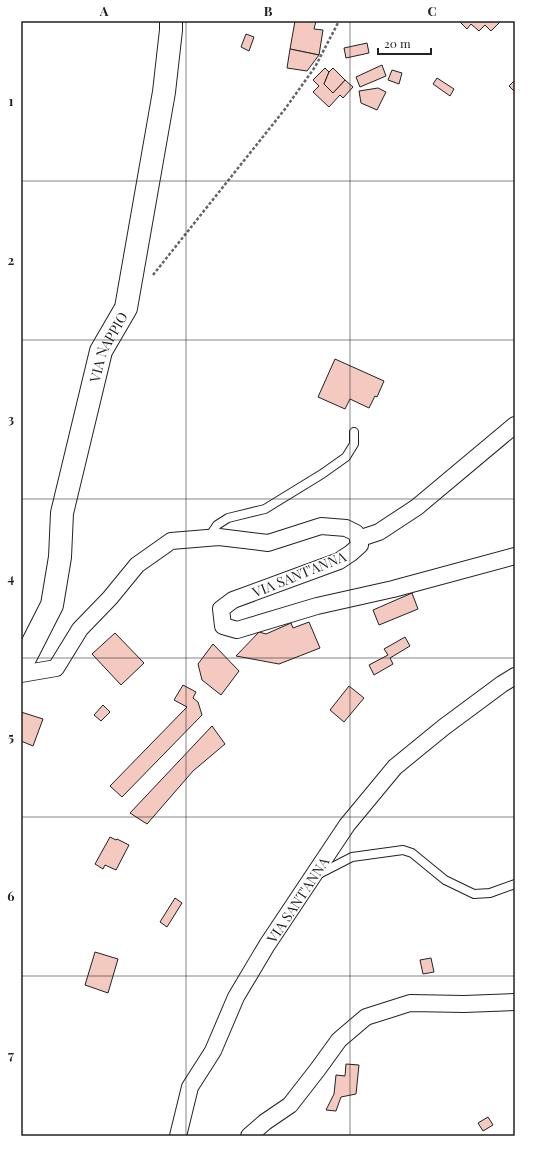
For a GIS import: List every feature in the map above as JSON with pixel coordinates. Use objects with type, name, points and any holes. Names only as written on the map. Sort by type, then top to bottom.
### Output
[{"type":"street","name":"VIA NAPPIO","points":[[21,666],[52,605],[60,557],[62,513],[101,351],[126,308],[164,92],[171,21]]},
{"type":"street","points":[[358,539],[379,532],[417,506],[515,425]]},
{"type":"street","name":"VIA SANT'ANNA","points":[[21,674],[56,668],[80,629],[110,598],[137,566],[171,541],[218,537],[268,543],[321,526],[346,528],[356,534],[360,545],[339,561],[233,600],[221,609],[223,626],[237,630],[317,606],[393,589],[515,556]]},
{"type":"street","name":"VIA SANT'ANNA","points":[[178,1136],[190,1087],[213,1051],[236,996],[267,945],[347,825],[394,767],[444,727],[515,676]]},
{"type":"street","points":[[249,1136],[265,1122],[290,1105],[339,1040],[366,1017],[410,1003],[464,1004],[515,1002]]},
{"type":"lane","points":[[209,538],[217,525],[228,518],[265,509],[322,474],[346,457],[354,444],[354,432]]},
{"type":"lane","points":[[310,879],[352,857],[403,850],[412,853],[445,880],[474,894],[490,892],[515,884]]},
{"type":"path","points":[[151,277],[285,109],[315,67],[339,21]]},
{"type":"building","points":[[295,21],[316,21],[314,29],[323,30],[319,55],[290,49]]},
{"type":"building","points":[[459,21],[501,21],[491,31],[485,25],[479,31],[471,24],[467,29]]},
{"type":"building","points":[[246,34],[254,37],[249,51],[241,47]]},
{"type":"building","points":[[367,43],[369,53],[346,58],[344,48]]},
{"type":"building","points":[[290,49],[319,55],[307,71],[287,68]]},
{"type":"building","points":[[382,65],[386,76],[360,87],[356,77]]},
{"type":"building","points":[[325,68],[329,72],[324,84],[333,93],[345,80],[353,87],[343,98],[340,95],[329,107],[313,92],[319,86],[313,80]]},
{"type":"building","points":[[333,68],[345,80],[333,93],[324,84],[329,72]]},
{"type":"building","points":[[392,70],[402,73],[399,84],[388,80]]},
{"type":"building","points":[[437,78],[454,89],[450,96],[433,84]]},
{"type":"building","points":[[515,80],[515,92],[509,86]]},
{"type":"building","points":[[378,88],[386,92],[377,110],[361,103],[359,91]]},
{"type":"building","points":[[335,359],[384,381],[377,397],[375,396],[369,408],[350,399],[345,409],[318,397]]},
{"type":"building","points":[[412,593],[418,609],[379,625],[373,610]]},
{"type":"building","points":[[309,622],[320,648],[279,664],[236,656],[259,632],[266,634],[291,623],[293,628]]},
{"type":"building","points":[[115,633],[144,663],[121,685],[92,654]]},
{"type":"building","points":[[405,637],[410,646],[390,658],[393,664],[374,675],[369,665],[388,655],[384,649]]},
{"type":"building","points":[[213,644],[239,671],[221,695],[202,680],[198,664]]},
{"type":"building","points":[[183,685],[196,692],[193,698],[198,702],[202,715],[122,797],[110,786],[187,707],[174,700]]},
{"type":"building","points":[[349,686],[364,698],[344,722],[330,710]]},
{"type":"building","points":[[103,705],[110,712],[101,721],[94,715]]},
{"type":"building","points":[[21,712],[43,719],[33,746],[21,741]]},
{"type":"building","points":[[212,726],[225,744],[193,771],[147,824],[130,813]]},
{"type":"building","points":[[110,837],[129,845],[116,870],[105,865],[103,869],[95,864]]},
{"type":"building","points":[[175,898],[182,903],[167,927],[160,922]]},
{"type":"building","points":[[95,952],[118,959],[108,993],[85,985]]},
{"type":"building","points":[[431,958],[434,972],[423,974],[420,960]]},
{"type":"building","points":[[346,1064],[359,1065],[356,1094],[341,1097],[336,1111],[326,1110],[334,1094],[336,1075],[345,1076]]},
{"type":"building","points":[[488,1117],[493,1125],[483,1131],[478,1123]]}]
